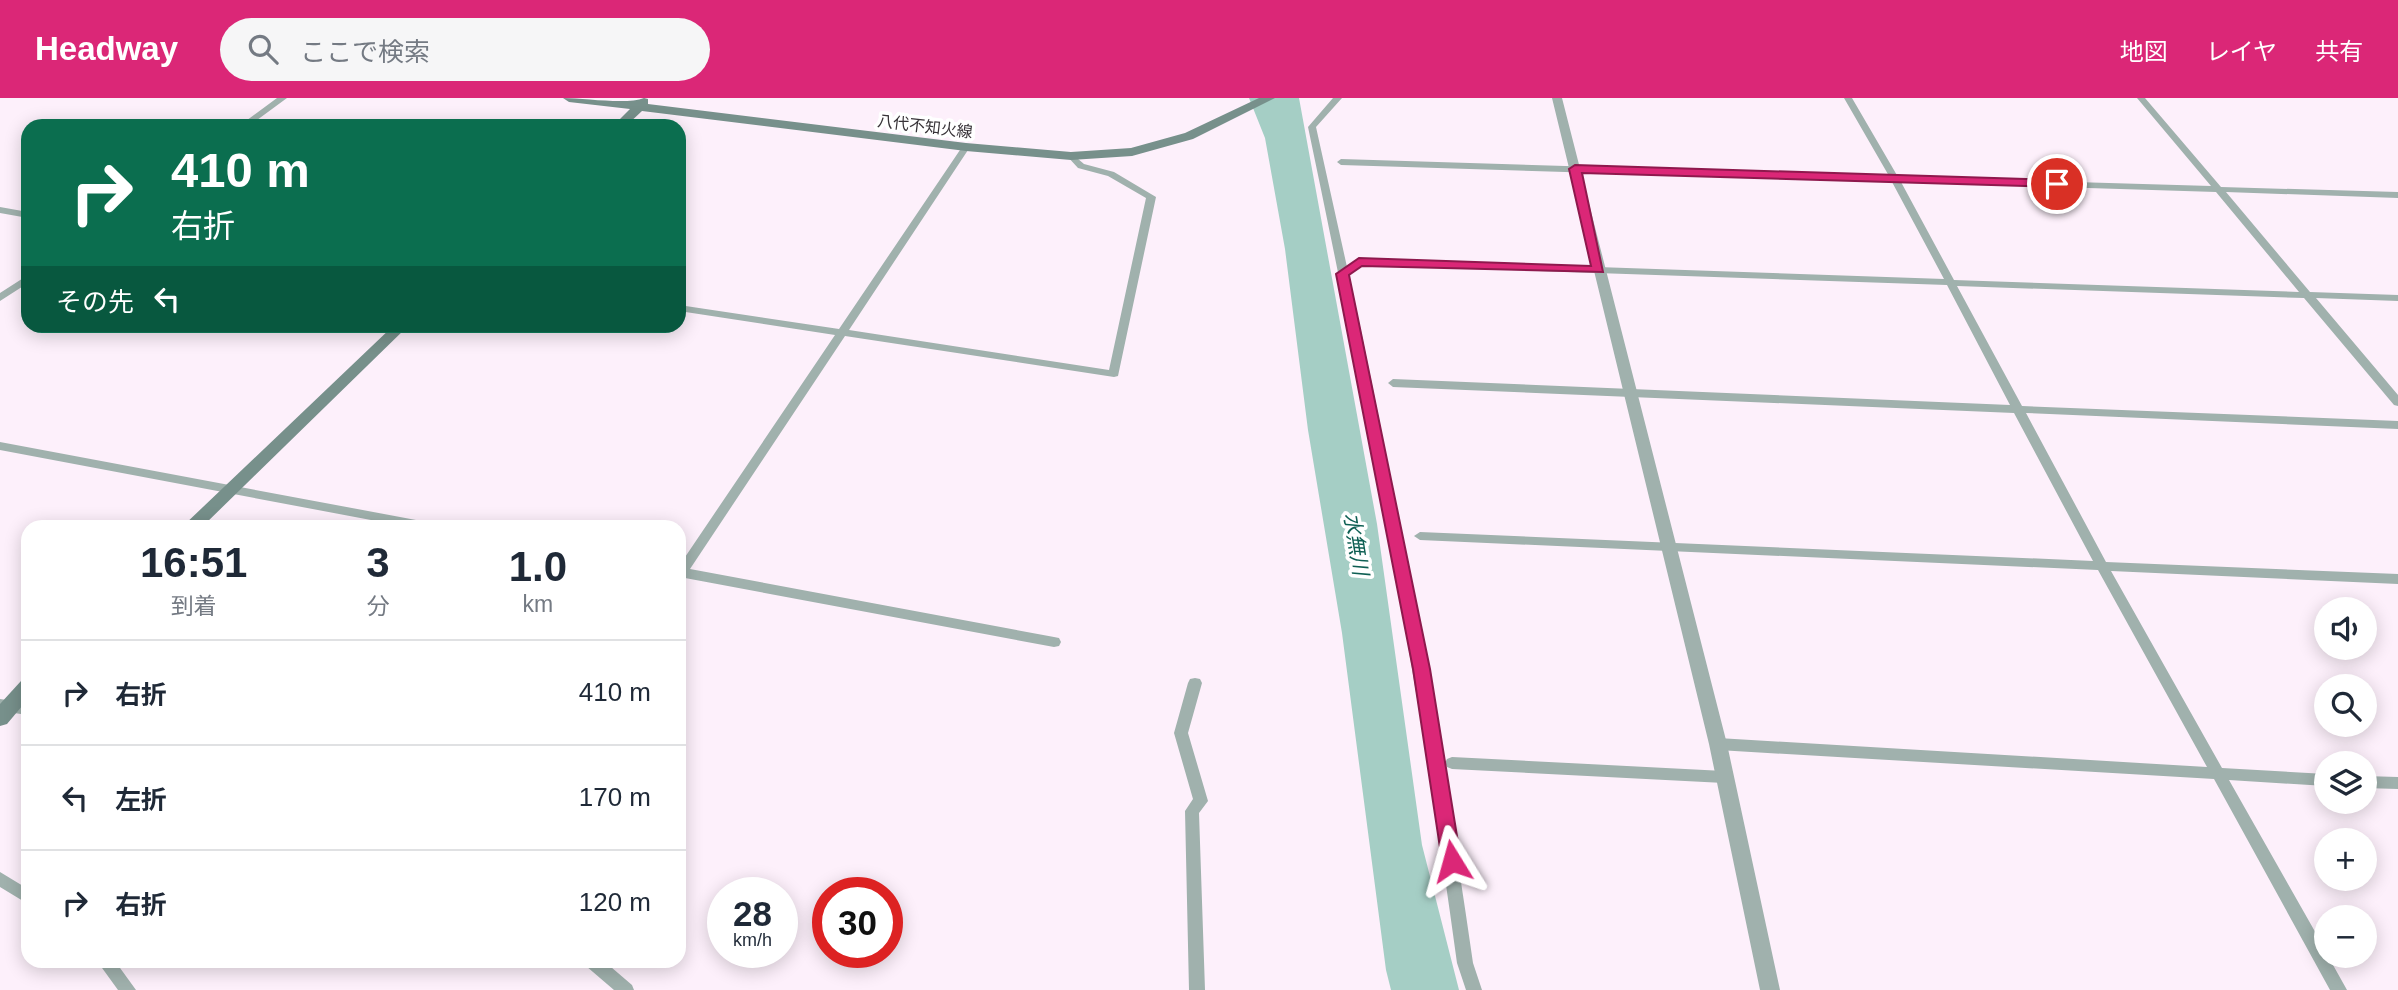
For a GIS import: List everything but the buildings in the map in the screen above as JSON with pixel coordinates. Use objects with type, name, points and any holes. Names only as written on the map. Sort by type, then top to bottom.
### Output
[{"type":"main road","name":"八代不知火線","points":[[569,98],[643,102],[966,147],[1072,156],[1132,152],[1189,136],[1269,98]]},
{"type":"main road","points":[[626,119],[643,102]]},
{"type":"main road","points":[[198,520],[394,333]]},
{"type":"main road","points":[[10,710],[21,695]]},
{"type":"street","points":[[253,119],[283,98]]},
{"type":"street","points":[[1338,98],[1312,127],[1421,669],[1441,785],[1465,963],[1474,990]]},
{"type":"street","points":[[1557,98],[1717,744],[1770,990]]},
{"type":"street","points":[[1848,98],[1895,179],[2102,566],[2339,990]]},
{"type":"street","points":[[2141,98],[2398,402]]},
{"type":"street","points":[[686,565],[966,147]]},
{"type":"street","points":[[686,309],[1114,374],[1151,197],[1111,174],[1081,166],[1072,156]]},
{"type":"street","points":[[1341,162],[2398,195]]},
{"type":"street","points":[[0,210],[21,214]]},
{"type":"street","points":[[1342,274],[1359,262],[2398,298]]},
{"type":"street","points":[[0,298],[21,283]]},
{"type":"street","points":[[1393,383],[2398,425]]},
{"type":"street","points":[[0,446],[395,520]]},
{"type":"street","points":[[1420,536],[2398,579]]},
{"type":"street","points":[[686,575],[1054,642]]},
{"type":"street","points":[[1195,683],[1181,733],[1201,800],[1192,811],[1197,990]]},
{"type":"street","points":[[1717,744],[2314,779]]},
{"type":"street","points":[[1452,763],[1724,777]]},
{"type":"street","points":[[2377,782],[2398,783]]},
{"type":"street","points":[[0,879],[21,892]]},
{"type":"street","points":[[111,968],[128,990]]},
{"type":"street","points":[[600,968],[626,990]]},
{"type":"water","name":"水無川","points":[[1249,98],[1299,98],[1377,524],[1422,845],[1459,990],[1391,990],[1386,970],[1342,633],[1308,430],[1285,249],[1265,138]]},
{"type":"route","points":[[1452,861],[1421,669],[1342,274],[1359,262],[1598,270],[1575,169],[2057,184]]}]
